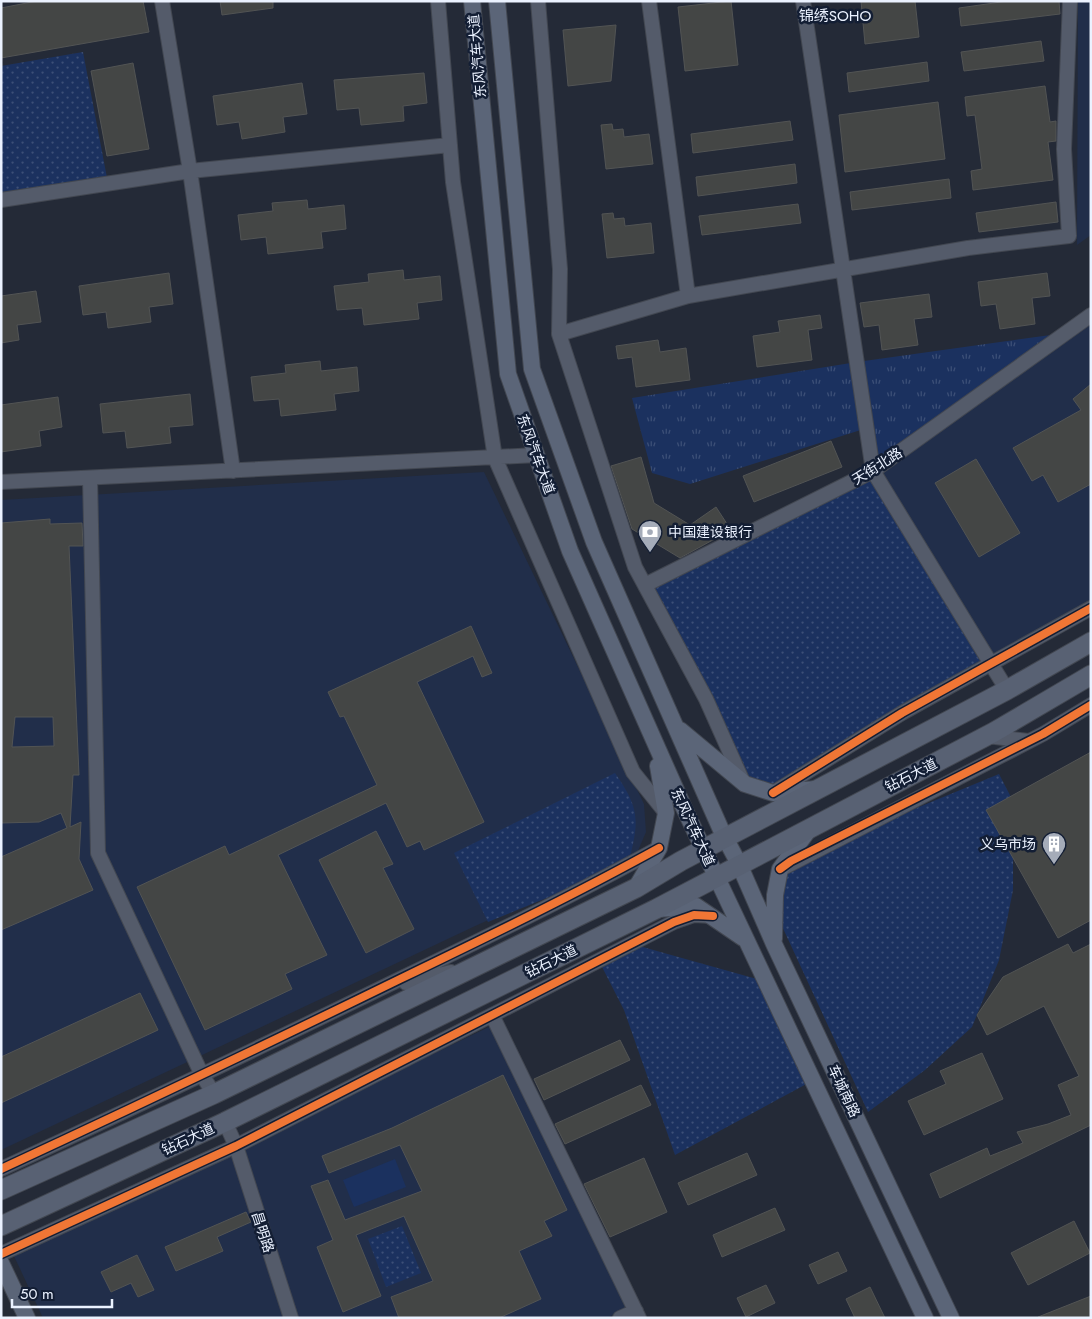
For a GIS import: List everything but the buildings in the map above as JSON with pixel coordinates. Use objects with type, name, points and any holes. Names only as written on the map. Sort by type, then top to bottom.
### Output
[{"type":"highway","name":"钻石大道","points":[[1,1190],[214,1094],[636,888],[703,849],[821,789],[1007,690],[1091,642]]},
{"type":"highway","name":"钻石大道","points":[[1,1226],[225,1122],[656,909],[986,736],[1091,675]]},
{"type":"main road","name":"东风汽车大道","points":[[472,1],[508,374],[570,551],[716,877]]},
{"type":"main road","name":"东风汽车大道","points":[[497,1],[532,369],[594,542],[725,838],[739,864]]},
{"type":"main road","points":[[675,726],[745,784],[773,793],[821,789]]},
{"type":"main road","points":[[636,888],[658,848],[666,813],[655,742]]},
{"type":"main road","points":[[774,944],[775,895],[780,870],[811,827]]},
{"type":"main road","name":"车城南路","points":[[739,864],[774,944],[951,1318]]},
{"type":"main road","name":"车城南路","points":[[716,877],[925,1318]]},
{"type":"main road","points":[[656,909],[696,906],[744,939]]},
{"type":"main road","points":[[1,1263],[27,1318]]},
{"type":"street","points":[[162,1],[190,171],[234,471]]},
{"type":"street","points":[[438,1],[453,182],[495,458],[633,772],[666,813]]},
{"type":"street","points":[[538,1],[560,270],[558,334],[632,558],[706,699],[745,784]]},
{"type":"street","points":[[649,1],[688,296]]},
{"type":"street","points":[[803,1],[873,471],[1007,690]]},
{"type":"street","points":[[558,334],[688,296],[968,248],[1069,236],[1064,149],[1070,1]]},
{"type":"street","points":[[1,200],[190,171],[450,145]]},
{"type":"street","name":"天街北路","points":[[645,585],[873,471],[1091,315]]},
{"type":"street","points":[[1,482],[537,456]]},
{"type":"street","points":[[90,478],[98,853],[202,1076],[214,1094]]},
{"type":"street","points":[[773,793],[902,713],[1091,608]]},
{"type":"street","points":[[780,870],[798,858],[1028,741],[1091,705]]},
{"type":"street","points":[[986,736],[1028,741]]},
{"type":"street","points":[[1,1169],[202,1076],[570,896],[658,848]]},
{"type":"street","points":[[1,1254],[236,1146],[674,922],[694,915],[713,916]]},
{"type":"street","points":[[380,989],[476,966]]},
{"type":"street","points":[[492,1015],[637,1314],[620,1318]]},
{"type":"street","name":"昌明路","points":[[225,1122],[236,1146],[291,1318]]},
{"type":"shaded area","points":[[1078,1],[1091,1],[1091,235],[1077,245]]},
{"type":"shaded area","points":[[1091,315],[1091,608],[990,663],[873,471]]},
{"type":"shaded area","points":[[484,472],[644,804],[646,832],[637,853],[473,927],[1,1150],[1,500]]},
{"type":"shaded area","points":[[493,1025],[627,1308],[607,1318],[43,1318],[14,1256]]},
{"type":"green space","points":[[83,52],[108,183],[1,200],[1,66]]},
{"type":"green space","points":[[1065,333],[873,471],[867,428],[690,484],[652,473],[632,398],[857,362]]},
{"type":"green space","points":[[873,471],[990,663],[773,793],[745,784],[645,585]]},
{"type":"green space","points":[[615,773],[630,797],[635,817],[636,827],[628,865],[488,922],[454,853]]},
{"type":"green space","points":[[999,774],[1013,801],[1013,890],[999,960],[972,1027],[925,1070],[868,1112],[775,911],[780,869],[810,852]]},
{"type":"green space","points":[[632,944],[764,981],[812,1081],[675,1155],[624,1010],[599,961]]},
{"type":"green space","points":[[395,1159],[406,1187],[354,1207],[343,1180]]},
{"type":"green space","points":[[402,1226],[421,1273],[386,1287],[368,1239]]},
{"type":"cycle path","points":[[773,793],[902,713],[1091,608]]},
{"type":"cycle path","points":[[780,869],[791,861],[1043,734],[1091,705]]},
{"type":"cycle path","points":[[1,1169],[201,1075],[465,947],[563,899],[659,848]]},
{"type":"cycle path","points":[[1,1254],[236,1146],[674,922],[694,915],[713,916]]},
{"type":"place","name":"中国建设银行","points":[[650,553]]},
{"type":"place","name":"义乌市场","points":[[1054,865]]},
{"type":"district","name":"锦绣SOHO","points":[[835,16]]}]
